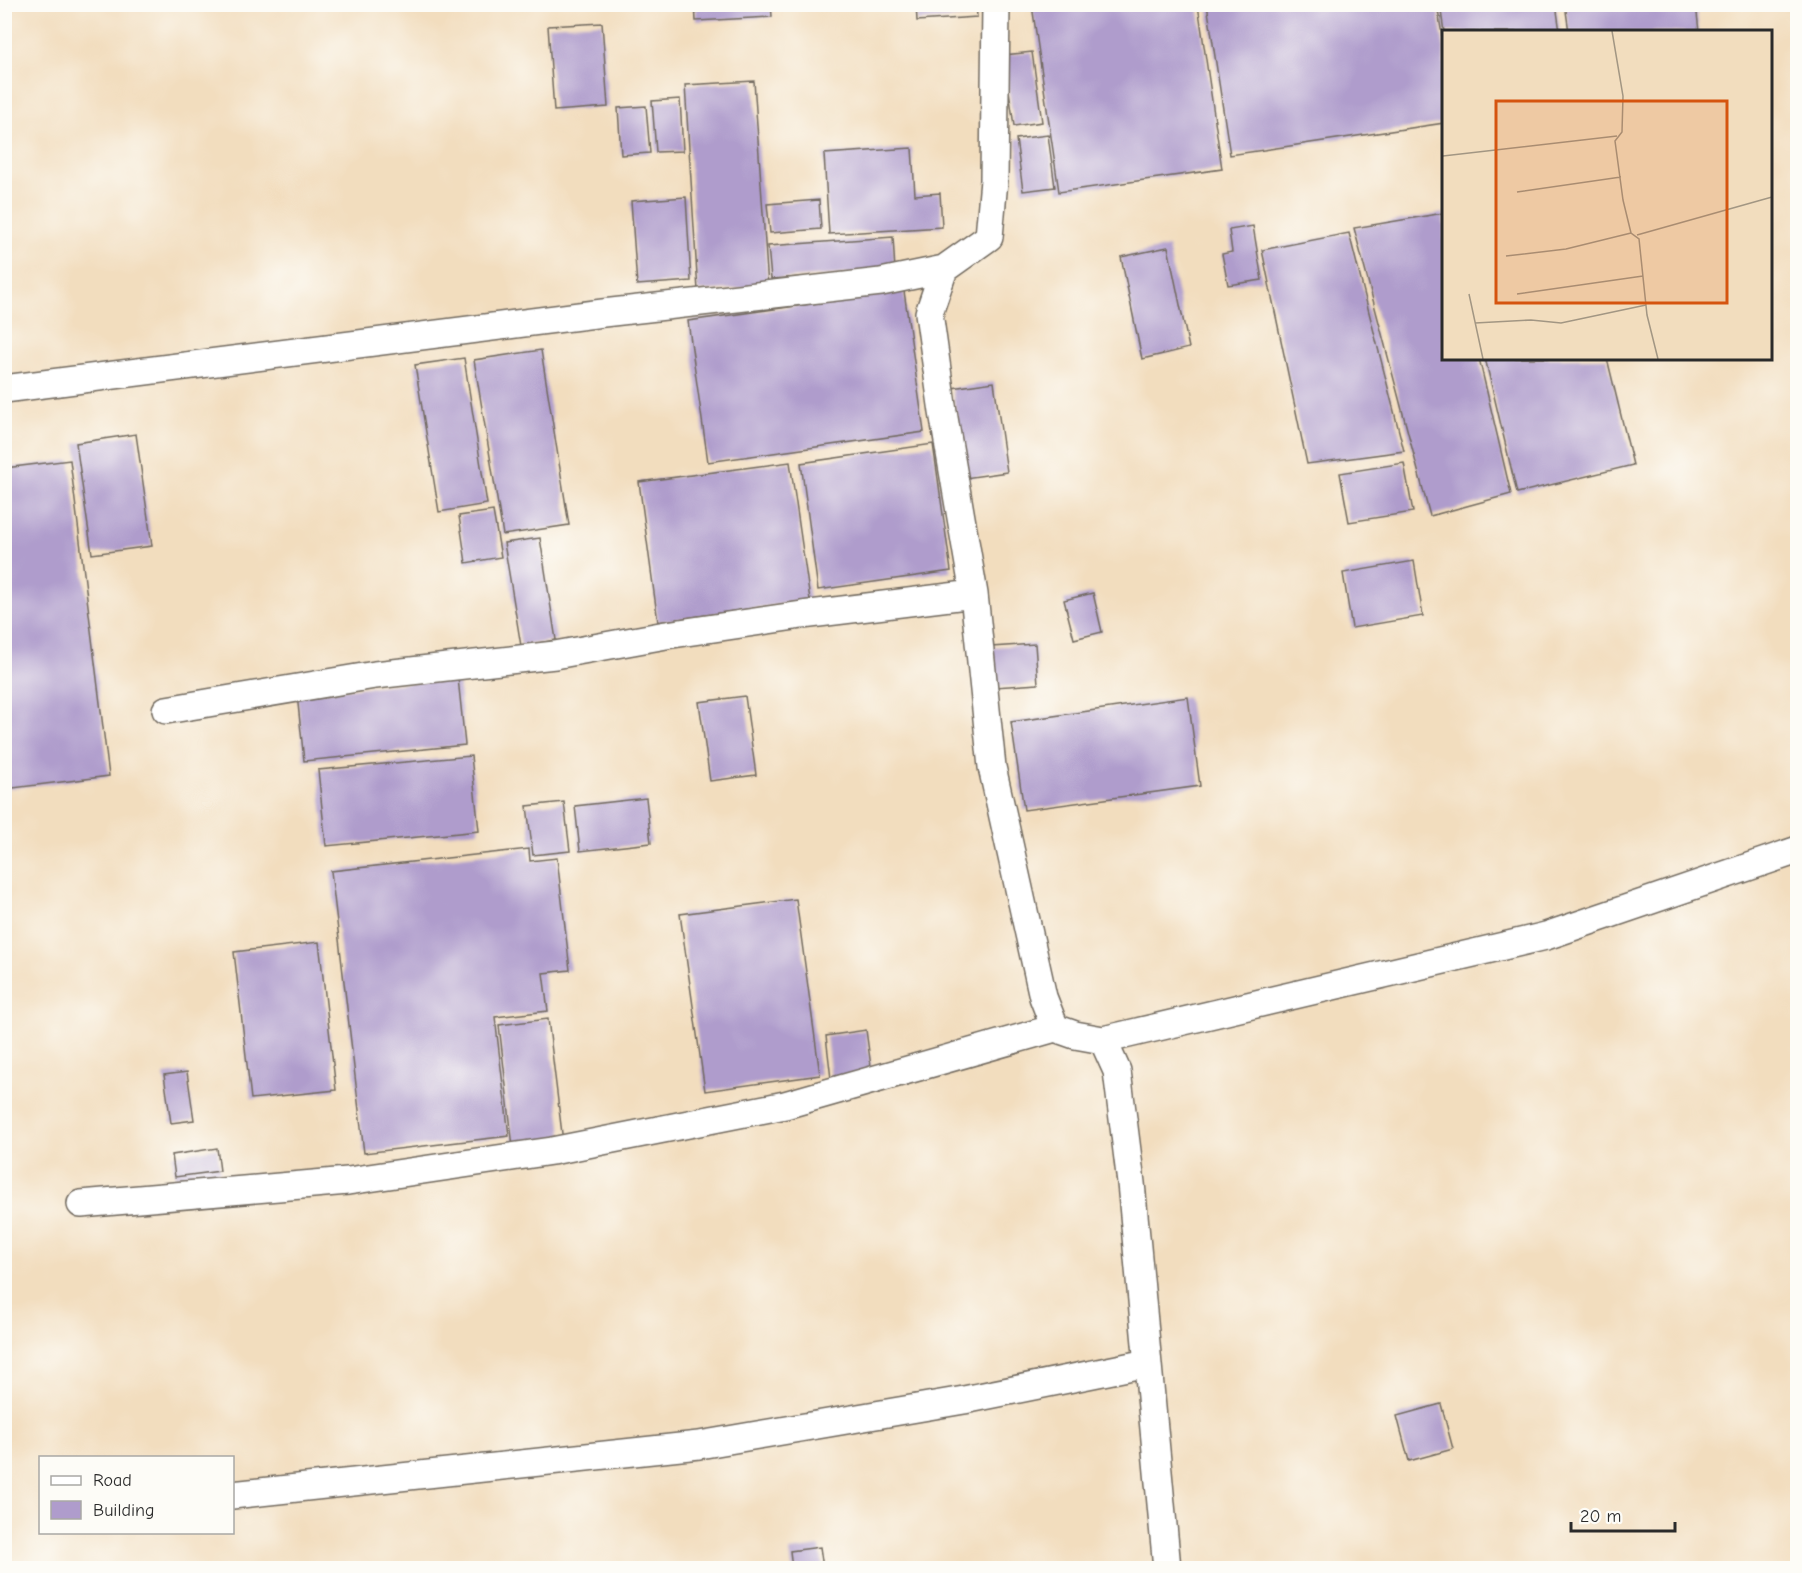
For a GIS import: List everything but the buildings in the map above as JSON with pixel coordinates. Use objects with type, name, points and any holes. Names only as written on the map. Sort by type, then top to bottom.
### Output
[{"type":"street","points":[[4,389],[603,313],[881,282],[944,269],[989,237],[994,180],[996,4]]},
{"type":"street","points":[[944,269],[929,313],[943,412],[974,594],[992,767],[1043,997],[1055,1028]]},
{"type":"street","points":[[166,710],[375,675],[555,655],[666,635],[974,594]]},
{"type":"street","points":[[81,1204],[348,1181],[552,1151],[785,1105],[1055,1028],[1075,1035],[1103,1040],[1546,936],[1797,850]]},
{"type":"street","points":[[1103,1040],[1117,1071],[1131,1183],[1167,1569]]},
{"type":"street","points":[[234,1495],[699,1445],[964,1400],[1147,1363]]}]
